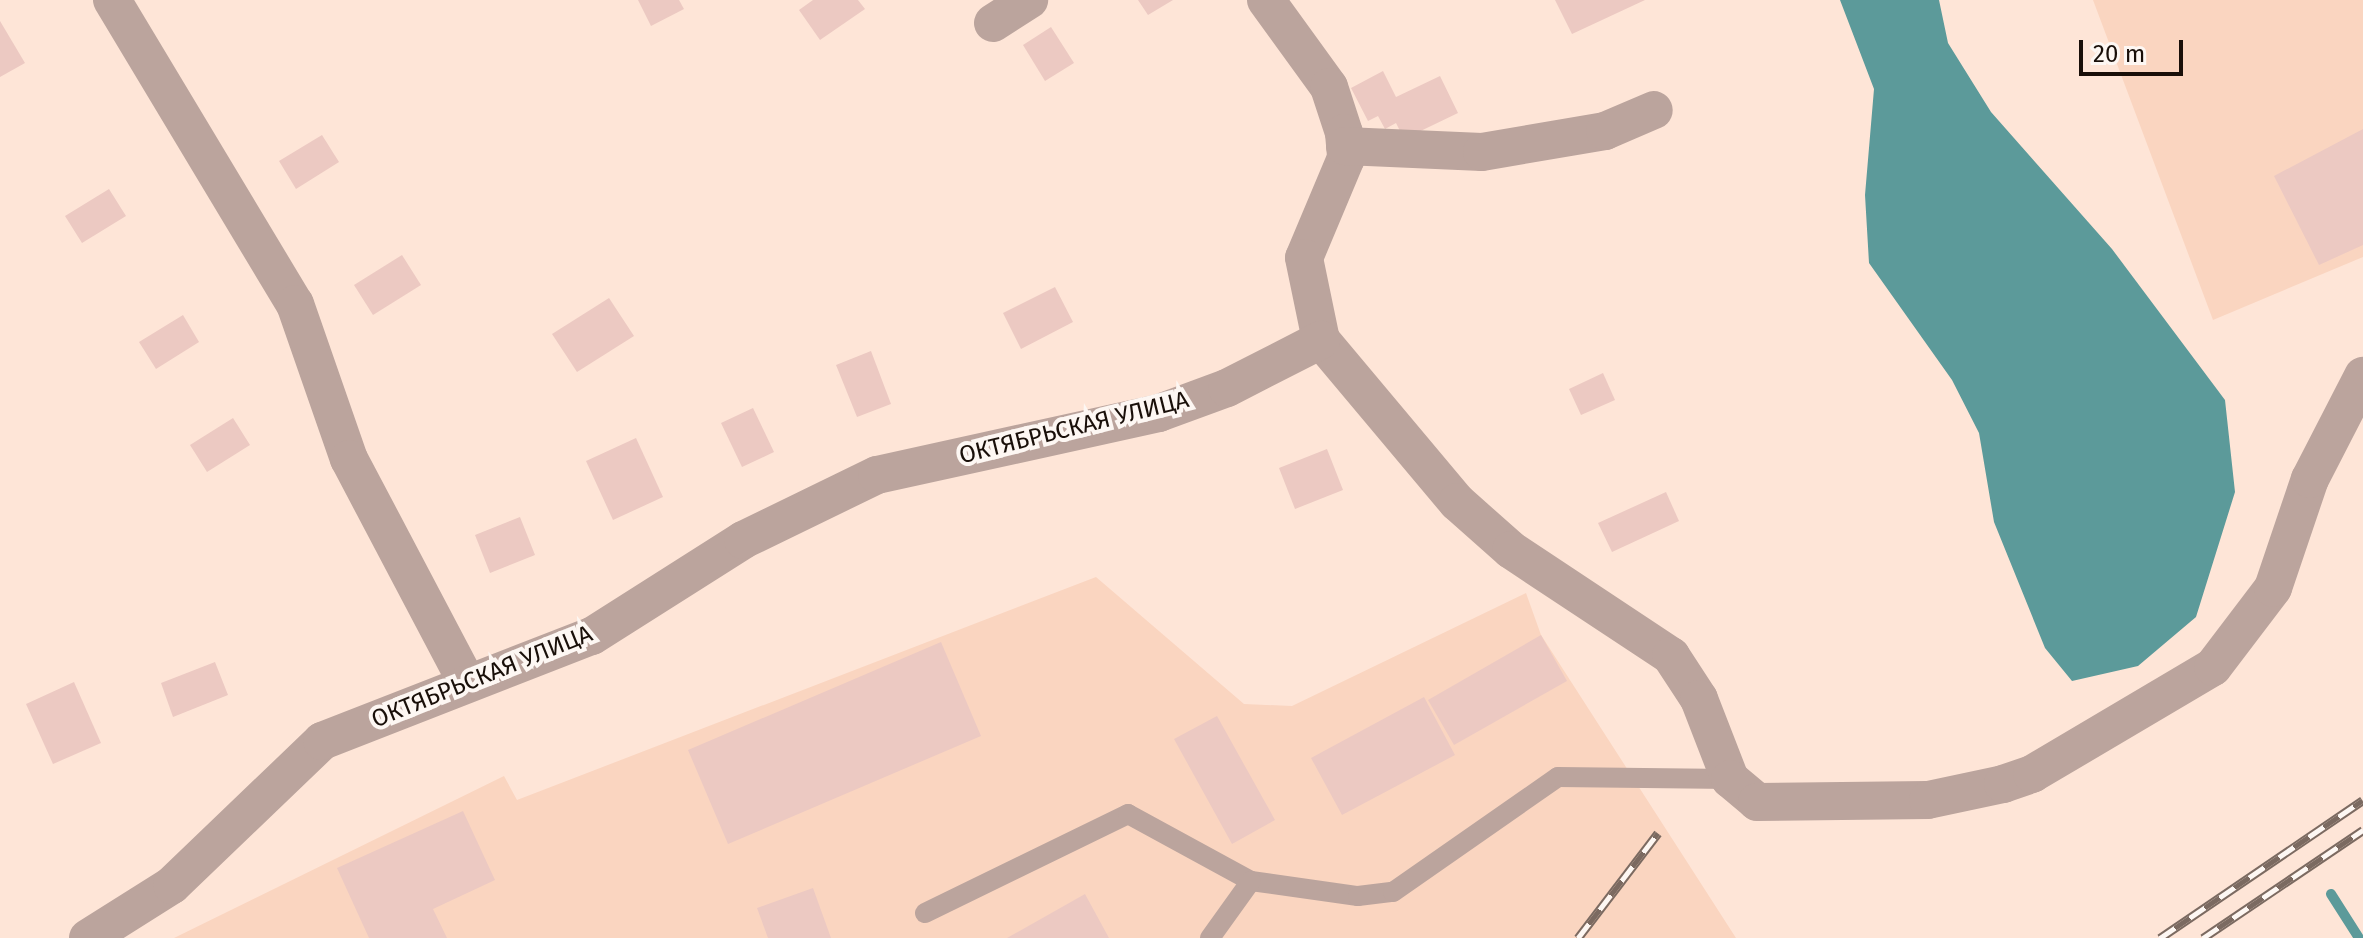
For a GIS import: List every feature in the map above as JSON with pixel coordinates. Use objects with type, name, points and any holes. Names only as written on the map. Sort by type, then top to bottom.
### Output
[{"type":"street","points":[[112,0],[295,304],[349,459],[466,681]]},
{"type":"street","points":[[993,23],[1029,0]]},
{"type":"street","points":[[1266,0],[1329,87],[1345,146],[1304,258],[1321,340],[1457,502],[1511,550],[1671,656],[1699,699],[1730,779],[1757,802],[1928,800],[2032,774],[2151,708],[2213,667],[2253,621],[2273,588],[2310,479],[2363,376]]},
{"type":"street","points":[[1345,146],[1482,152],[1605,131],[1654,110]]},
{"type":"street","name":"ОКТЯБРЬСКАЯ УЛИЦА","points":[[88,938],[172,885],[322,741],[466,681],[592,636],[743,540],[877,475],[1159,413],[1227,388],[1321,340]]},
{"type":"lane","points":[[925,913],[1128,814],[1251,881],[1358,896],[1393,892],[1558,777],[1730,779]]},
{"type":"lane","points":[[1210,938],[1251,881]]},
{"type":"shaded area","points":[[2093,0],[2363,0],[2363,257],[2213,320]]},
{"type":"shaded area","points":[[1096,577],[1244,704],[1292,706],[1526,593],[1541,635],[1736,938],[174,938],[504,776],[517,800]]},
{"type":"water","points":[[1840,0],[1939,0],[1948,43],[1991,112],[2112,249],[2225,400],[2235,492],[2196,617],[2138,666],[2072,681],[2045,648],[1994,522],[1979,433],[1952,380],[1869,263],[1865,195],[1874,89]]},
{"type":"building","points":[[638,0],[679,0],[684,9],[651,26]]},
{"type":"building","points":[[813,0],[858,0],[865,9],[820,40],[799,10]]},
{"type":"building","points":[[1138,0],[1173,0],[1148,15]]},
{"type":"building","points":[[1555,0],[1645,0],[1572,34]]},
{"type":"building","points":[[0,21],[25,63],[0,77]]},
{"type":"building","points":[[1051,27],[1074,63],[1045,81],[1023,45]]},
{"type":"building","points":[[1383,71],[1396,97],[1440,76],[1458,113],[1404,139],[1396,123],[1385,129],[1378,116],[1368,121],[1351,88]]},
{"type":"building","points":[[2363,129],[2363,245],[2319,265],[2274,176]]},
{"type":"building","points":[[322,135],[339,162],[296,189],[279,161]]},
{"type":"building","points":[[109,189],[126,216],[82,243],[65,216]]},
{"type":"building","points":[[402,255],[421,285],[373,315],[354,285]]},
{"type":"building","points":[[1055,287],[1073,322],[1021,349],[1003,313]]},
{"type":"building","points":[[609,298],[634,336],[577,372],[552,334]]},
{"type":"building","points":[[183,315],[199,342],[156,369],[139,342]]},
{"type":"building","points":[[871,351],[891,404],[857,417],[836,365]]},
{"type":"building","points":[[1603,373],[1615,400],[1581,415],[1569,389]]},
{"type":"building","points":[[753,408],[774,452],[742,467],[721,423]]},
{"type":"building","points":[[233,418],[250,445],[207,472],[190,445]]},
{"type":"building","points":[[636,438],[663,497],[613,520],[586,461]]},
{"type":"building","points":[[1327,449],[1343,490],[1295,509],[1279,468]]},
{"type":"building","points":[[1666,492],[1679,521],[1612,552],[1598,523]]},
{"type":"building","points":[[520,517],[535,555],[490,573],[475,535]]},
{"type":"building","points":[[1541,635],[1567,681],[1454,745],[1428,700]]},
{"type":"building","points":[[941,642],[981,736],[728,844],[688,750]]},
{"type":"building","points":[[215,662],[228,695],[173,717],[161,683]]},
{"type":"building","points":[[74,682],[101,743],[53,764],[26,704]]},
{"type":"building","points":[[1424,697],[1455,755],[1342,815],[1311,758]]},
{"type":"building","points":[[1217,716],[1275,820],[1232,844],[1174,739]]},
{"type":"building","points":[[463,811],[495,880],[433,909],[447,938],[369,938],[337,868]]},
{"type":"building","points":[[813,888],[831,938],[768,938],[757,908]]},
{"type":"building","points":[[1085,894],[1109,938],[1007,938]]},
{"type":"waterway","points":[[2331,894],[2359,938]]},
{"type":"railway","points":[[2160,938],[2363,800]]},
{"type":"railway","points":[[2203,938],[2363,830]]},
{"type":"railway","points":[[1578,938],[1658,833]]}]
